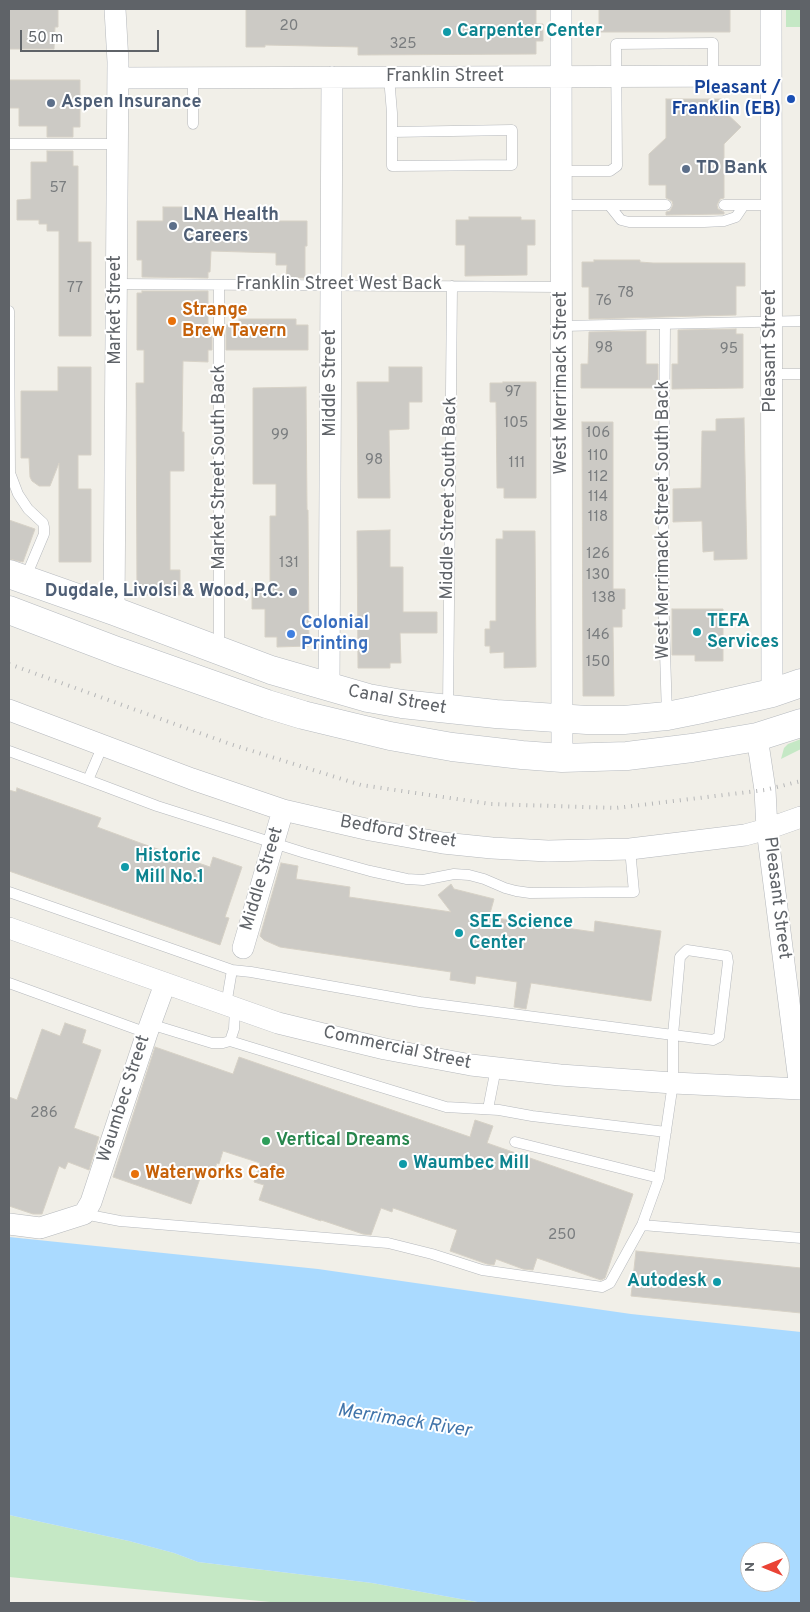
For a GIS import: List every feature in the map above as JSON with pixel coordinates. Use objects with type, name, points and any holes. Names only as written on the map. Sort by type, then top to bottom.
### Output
[{"type":"street","name":"Market Street","points":[[114,611],[118,144],[115,9]]},
{"type":"street","name":"West Merrimack Street","points":[[561,9],[562,758]]},
{"type":"street","name":"Pleasant Street","points":[[771,9],[772,693]]},
{"type":"street","name":"Franklin Street","points":[[118,78],[771,76]]},
{"type":"street","name":"Middle Street","points":[[329,688],[332,77]]},
{"type":"street","name":"Canal Street","points":[[17,577],[271,670],[329,688],[368,698],[448,710],[562,719],[624,720],[666,716],[772,693],[801,683]]},
{"type":"street","name":"Canal Street","points":[[9,610],[116,652],[267,704],[390,736],[452,747],[562,758],[627,756],[757,737],[801,723]]},
{"type":"street","name":"Bedford Street","points":[[9,710],[192,779],[283,810],[370,830],[443,843],[548,851],[630,849],[744,835],[801,817]]},
{"type":"street","name":"Pleasant Street","points":[[757,737],[801,1089]]},
{"type":"street","name":"Middle Street","points":[[243,948],[283,810]]},
{"type":"street","name":"Commercial Street","points":[[9,928],[278,1023],[385,1049],[471,1065],[560,1075],[801,1089]]},
{"type":"street","name":"Waumbec Street","points":[[84,1214],[90,1202],[165,984]]},
{"type":"street","points":[[9,1224],[40,1228],[84,1214]]},
{"type":"lane","points":[[562,171],[610,171],[617,166],[616,44],[713,43],[713,76]]},
{"type":"lane","points":[[389,77],[392,166],[512,165],[512,130],[392,132]]},
{"type":"lane","points":[[193,78],[193,124]]},
{"type":"lane","points":[[9,144],[118,144]]},
{"type":"lane","points":[[562,205],[666,204]]},
{"type":"lane","points":[[609,205],[621,220],[629,222],[704,222],[724,221],[736,217],[744,205]]},
{"type":"lane","points":[[724,205],[772,205]]},
{"type":"lane","name":"Franklin Street West Back","points":[[116,284],[562,287]]},
{"type":"lane","name":"Market Street South Back","points":[[219,284],[219,650]]},
{"type":"lane","name":"Middle Street South Back","points":[[448,710],[452,286]]},
{"type":"lane","points":[[9,312],[10,473],[18,494],[28,509],[44,523],[44,534],[17,577]]},
{"type":"lane","points":[[562,326],[801,322]]},
{"type":"lane","name":"West Merrimack Street South Back","points":[[665,324],[663,588],[666,716]]},
{"type":"lane","points":[[772,374],[801,374]]},
{"type":"lane","points":[[88,780],[103,745]]},
{"type":"lane","points":[[9,751],[157,806],[361,869],[406,879],[423,880],[454,874],[469,875],[505,888],[530,893],[634,892],[630,849]]},
{"type":"lane","points":[[9,892],[232,970],[420,1002],[673,1035],[713,1040],[719,1037],[728,962],[727,956],[687,950],[680,957],[673,1035],[673,1083],[659,1178],[642,1225],[610,1283],[602,1287],[482,1270],[432,1254],[388,1243],[120,1221],[84,1214]]},
{"type":"lane","points":[[230,1041],[234,1029],[230,1006],[232,970]]},
{"type":"lane","points":[[9,983],[148,1029],[212,1043],[230,1041],[446,1107],[488,1109],[666,1132]]},
{"type":"lane","points":[[488,1109],[496,1068]]},
{"type":"lane","points":[[515,1142],[659,1178]]},
{"type":"lane","points":[[642,1225],[801,1238]]},
{"type":"green space","points":[[786,9],[801,9],[801,27],[786,27]]},
{"type":"green space","points":[[801,739],[801,749],[781,759],[784,748],[788,744]]},
{"type":"green space","points":[[9,1515],[129,1541],[174,1553],[198,1562],[372,1583],[483,1603],[281,1603],[9,1577]]},
{"type":"water","name":"Merrimack River","points":[[9,1237],[318,1269],[631,1314],[801,1332],[801,1603],[483,1603],[372,1583],[198,1562],[174,1553],[129,1541],[9,1515]]},
{"type":"building","points":[[9,9],[58,9],[58,27],[55,27],[54,49],[9,49]]},
{"type":"building","name":"Carpenter Center","points":[[246,9],[536,9],[536,24],[543,24],[543,41],[536,41],[536,54],[358,55],[358,47],[265,45],[265,47],[246,47]]},
{"type":"building","points":[[599,9],[730,9],[730,32],[599,32]]},
{"type":"building","points":[[9,80],[80,80],[80,127],[73,127],[73,137],[47,137],[47,126],[19,126],[19,108],[9,108]]},
{"type":"building","name":"TD Bank","points":[[666,99],[723,99],[723,110],[741,127],[724,144],[724,198],[720,199],[717,205],[718,209],[724,212],[724,214],[666,215],[666,212],[670,211],[673,205],[672,201],[666,198],[666,185],[649,185],[649,154],[666,138]]},
{"type":"building","points":[[47,151],[73,151],[73,166],[78,166],[78,242],[91,242],[91,336],[59,336],[59,231],[47,231],[47,224],[39,224],[39,220],[17,220],[17,200],[31,199],[31,162],[47,162]]},
{"type":"building","points":[[163,207],[183,207],[183,221],[307,221],[305,278],[286,278],[287,265],[276,265],[276,253],[211,251],[208,278],[142,277],[142,260],[137,260],[137,221],[163,221]]},
{"type":"building","points":[[469,217],[521,217],[521,220],[535,220],[535,245],[527,245],[527,275],[465,276],[465,245],[456,245],[456,220],[469,220]]},
{"type":"building","points":[[594,260],[640,260],[640,262],[653,263],[745,263],[745,286],[736,286],[736,315],[589,319],[589,287],[582,287],[582,262],[594,262]]},
{"type":"building","points":[[142,291],[208,291],[208,325],[212,325],[212,350],[208,350],[208,362],[183,361],[182,432],[184,432],[184,471],[170,471],[170,570],[180,570],[180,595],[137,595],[136,383],[144,383],[144,350],[137,350],[137,293],[142,293]]},
{"type":"building","points":[[239,319],[296,319],[296,325],[308,325],[308,350],[226,350],[226,325],[239,325]]},
{"type":"building","points":[[736,329],[736,334],[743,334],[743,388],[672,389],[672,364],[678,364],[678,330]]},
{"type":"building","points":[[646,331],[646,364],[658,364],[658,388],[581,388],[581,364],[588,364],[589,332]]},
{"type":"building","points":[[58,367],[91,367],[91,455],[78,455],[78,489],[91,489],[91,562],[59,562],[59,463],[50,486],[39,486],[30,477],[29,458],[21,458],[21,391],[58,391]]},
{"type":"building","points":[[389,367],[422,367],[422,402],[409,402],[409,429],[389,430],[390,498],[358,498],[357,382],[389,382]]},
{"type":"building","points":[[536,382],[536,498],[504,498],[504,488],[497,488],[496,402],[490,402],[490,383]]},
{"type":"building","points":[[306,387],[309,646],[277,647],[277,637],[265,637],[265,609],[252,609],[252,588],[270,588],[270,516],[276,516],[276,484],[253,484],[253,388]]},
{"type":"building","points":[[744,418],[747,559],[714,560],[714,551],[703,552],[702,521],[673,522],[673,489],[701,488],[702,431],[716,431],[716,419]]},
{"type":"building","points":[[582,422],[613,422],[613,589],[625,589],[625,609],[622,609],[622,627],[613,627],[614,696],[583,696]]},
{"type":"building","points":[[9,520],[35,529],[23,562],[9,559]]},
{"type":"building","points":[[390,530],[390,567],[403,567],[403,612],[437,612],[437,633],[400,633],[401,663],[390,663],[390,668],[358,668],[357,531]]},
{"type":"building","points":[[503,531],[535,531],[536,667],[504,668],[504,652],[490,653],[490,646],[485,646],[485,629],[490,629],[490,621],[496,621],[496,539],[503,539]]},
{"type":"building","name":"TEFA Services","points":[[672,609],[723,609],[723,661],[695,661],[695,655],[672,655]]},
{"type":"building","name":"Historic Mill No.1","points":[[17,788],[101,818],[97,827],[143,844],[210,867],[213,857],[242,867],[225,917],[229,918],[220,945],[9,871],[9,790],[16,792]]},
{"type":"building","name":"SEE Science Center","points":[[281,863],[298,866],[296,879],[350,887],[349,897],[451,912],[438,895],[451,884],[454,889],[494,899],[489,917],[594,932],[595,921],[661,931],[651,1001],[531,983],[526,1009],[514,1007],[517,982],[476,976],[475,984],[450,980],[451,972],[280,947],[264,940],[260,936]]},
{"type":"building","points":[[65,1023],[86,1030],[82,1043],[101,1050],[74,1128],[99,1137],[89,1170],[68,1162],[65,1169],[59,1166],[42,1214],[33,1214],[9,1206],[9,1097],[17,1100],[42,1029],[60,1036]]},
{"type":"building","name":"Waumbec Mill","points":[[155,1047],[233,1074],[239,1057],[470,1137],[475,1120],[493,1126],[487,1143],[633,1194],[605,1278],[601,1280],[537,1258],[533,1270],[523,1269],[496,1259],[494,1265],[487,1264],[450,1251],[457,1230],[393,1208],[392,1212],[381,1208],[371,1235],[321,1221],[259,1200],[264,1185],[254,1182],[260,1163],[223,1151],[219,1164],[217,1163],[213,1173],[203,1170],[191,1204],[113,1177]]},
{"type":"building","name":"Autodesk","points":[[636,1251],[801,1268],[801,1313],[631,1296]]},
{"type":"railway","points":[[9,664],[230,744],[361,785],[491,804],[616,808],[765,790],[801,781]]},
{"type":"place","name":"Carpenter Center","points":[[447,32]]},
{"type":"place","name":"Pleasant / Franklin (EB)","points":[[791,99]]},
{"type":"place","name":"Aspen Insurance","points":[[51,103]]},
{"type":"place","name":"TD Bank","points":[[686,169]]},
{"type":"place","name":"LNA Health Careers","points":[[173,226]]},
{"type":"place","name":"Strange Brew Tavern","points":[[172,321]]},
{"type":"place","name":"Dugdale, Livolsi & Wood, P.C.","points":[[293,592]]},
{"type":"place","name":"TEFA Services","points":[[697,632]]},
{"type":"place","name":"Colonial Printing","points":[[291,634]]},
{"type":"place","name":"Historic Mill No.1","points":[[125,867]]},
{"type":"place","name":"SEE Science Center","points":[[459,933]]},
{"type":"place","name":"Vertical Dreams","points":[[266,1141]]},
{"type":"place","name":"Waumbec Mill","points":[[403,1164]]},
{"type":"place","name":"Waterworks Cafe","points":[[135,1174]]},
{"type":"place","name":"Autodesk","points":[[717,1282]]}]
